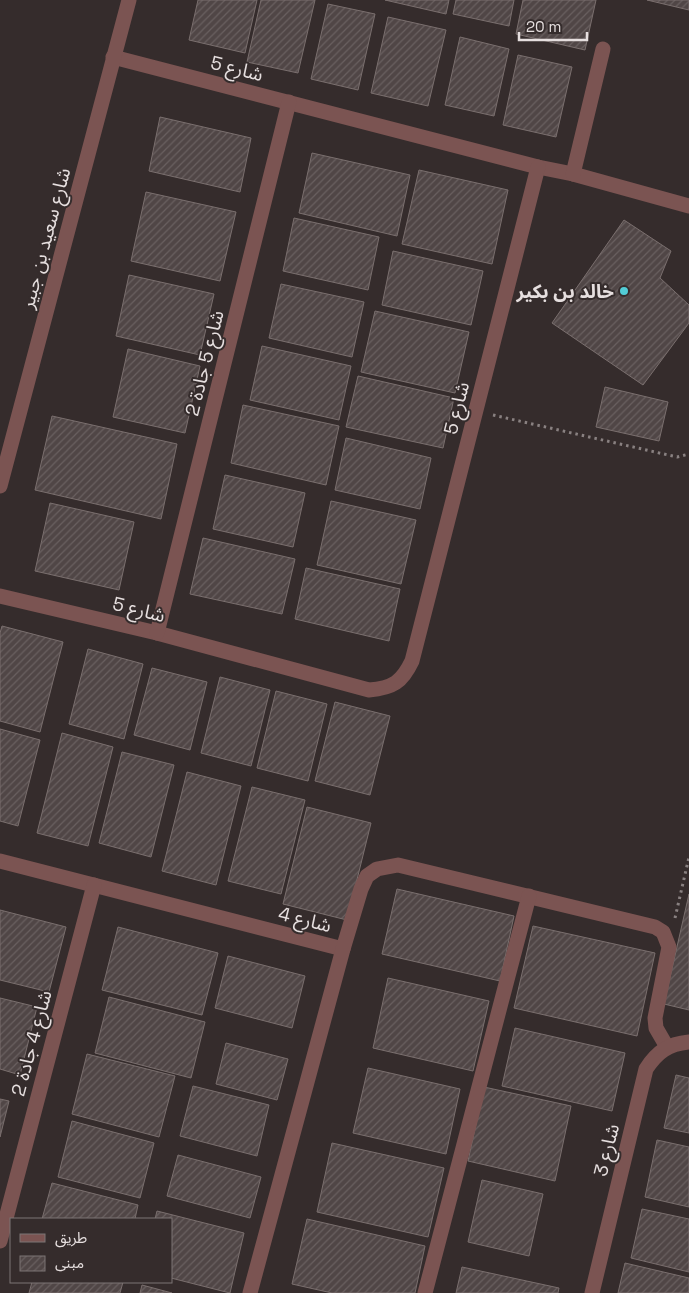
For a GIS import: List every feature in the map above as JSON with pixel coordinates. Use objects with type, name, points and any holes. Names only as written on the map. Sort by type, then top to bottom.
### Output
[{"type":"street","name":"شارع سعيد بن جبير","points":[[0,486],[129,0]]},
{"type":"street","points":[[572,174],[604,49]]},
{"type":"street","name":"شارع 5","points":[[0,596],[157,633],[369,690],[385,688],[397,682],[406,674],[412,661],[538,167],[113,57]]},
{"type":"street","name":"شارع 5 جادة 2","points":[[157,633],[289,102]]},
{"type":"street","points":[[538,167],[572,174],[689,206]]},
{"type":"street","name":"شارع 4","points":[[0,861],[343,949],[250,1293]]},
{"type":"street","points":[[343,949],[361,889],[367,876],[377,869],[398,865],[655,927],[663,932],[669,947],[655,1018],[656,1028],[667,1047],[689,1042]]},
{"type":"street","name":"شارع 4 جادة 2","points":[[0,1241],[94,885]]},
{"type":"street","points":[[425,1293],[529,896]]},
{"type":"street","name":"شارع 3","points":[[592,1293],[646,1069],[658,1053],[667,1047]]},
{"type":"path","points":[[476,411],[677,457],[689,454]]},
{"type":"path","points":[[663,932],[674,922],[689,857]]},
{"type":"building","points":[[198,0],[257,0],[245,53],[189,40]]},
{"type":"building","points":[[261,0],[315,0],[298,73],[247,62]]},
{"type":"building","points":[[385,0],[449,0],[446,14]]},
{"type":"building","points":[[456,0],[514,0],[509,26],[453,14]]},
{"type":"building","points":[[523,0],[596,0],[585,50],[516,34]]},
{"type":"building","points":[[647,0],[689,0],[689,10]]},
{"type":"building","points":[[328,4],[375,14],[358,90],[311,79]]},
{"type":"building","points":[[388,17],[446,30],[428,106],[371,93]]},
{"type":"building","points":[[460,37],[509,49],[494,116],[445,105]]},
{"type":"building","points":[[518,55],[572,67],[556,137],[503,125]]},
{"type":"building","points":[[160,117],[251,138],[240,192],[149,171]]},
{"type":"building","points":[[312,153],[410,175],[397,236],[299,213]]},
{"type":"building","points":[[419,170],[508,190],[492,264],[402,244]]},
{"type":"building","points":[[146,192],[236,212],[220,281],[131,261]]},
{"type":"building","points":[[294,218],[379,237],[368,290],[283,271]]},
{"type":"building","name":"خالد بن بكير","points":[[624,220],[671,251],[660,278],[689,305],[689,323],[643,385],[552,323]]},
{"type":"building","points":[[393,251],[483,271],[471,325],[382,305]]},
{"type":"building","points":[[129,275],[214,294],[200,355],[116,336]]},
{"type":"building","points":[[281,284],[364,302],[352,357],[269,338]]},
{"type":"building","points":[[375,311],[469,332],[455,393],[361,372]]},
{"type":"building","points":[[262,346],[351,366],[339,420],[250,400]]},
{"type":"building","points":[[128,349],[200,366],[185,433],[113,417]]},
{"type":"building","points":[[358,376],[454,398],[443,448],[346,427]]},
{"type":"building","points":[[605,387],[668,402],[659,441],[596,427]]},
{"type":"building","points":[[243,405],[339,426],[326,485],[231,463]]},
{"type":"building","points":[[52,416],[177,444],[161,519],[35,490]]},
{"type":"building","points":[[346,438],[431,458],[420,509],[335,490]]},
{"type":"building","points":[[225,475],[305,493],[293,547],[213,529]]},
{"type":"building","points":[[331,501],[416,520],[401,584],[317,565]]},
{"type":"building","points":[[50,503],[134,522],[119,590],[35,571]]},
{"type":"building","points":[[203,538],[295,559],[282,614],[190,594]]},
{"type":"building","points":[[306,568],[400,589],[389,641],[295,619]]},
{"type":"building","points":[[2,626],[63,642],[40,732],[0,721],[0,633]]},
{"type":"building","points":[[88,649],[143,664],[124,739],[69,724]]},
{"type":"building","points":[[152,668],[207,682],[190,750],[134,735]]},
{"type":"building","points":[[220,677],[270,690],[251,766],[201,753]]},
{"type":"building","points":[[276,691],[327,704],[308,781],[257,768]]},
{"type":"building","points":[[335,702],[390,716],[370,795],[315,781]]},
{"type":"building","points":[[0,729],[40,740],[18,826],[0,821]]},
{"type":"building","points":[[62,733],[113,747],[88,846],[37,833]]},
{"type":"building","points":[[122,752],[174,765],[151,857],[99,843]]},
{"type":"building","points":[[187,772],[241,786],[216,885],[162,871]]},
{"type":"building","points":[[252,787],[305,800],[281,894],[228,881]]},
{"type":"building","points":[[307,807],[371,823],[347,920],[283,904]]},
{"type":"building","points":[[397,889],[514,916],[500,981],[382,954]]},
{"type":"building","points":[[689,894],[689,1010],[664,1004]]},
{"type":"building","points":[[0,910],[66,927],[49,992],[0,980]]},
{"type":"building","points":[[533,926],[655,953],[637,1036],[514,1008]]},
{"type":"building","points":[[118,927],[218,953],[202,1015],[102,990]]},
{"type":"building","points":[[228,956],[305,976],[292,1028],[215,1008]]},
{"type":"building","points":[[388,978],[489,1001],[473,1071],[373,1048]]},
{"type":"building","points":[[109,997],[205,1022],[191,1078],[95,1053]]},
{"type":"building","points":[[0,998],[37,1007],[20,1075],[0,1069]]},
{"type":"building","points":[[515,1028],[625,1053],[612,1111],[502,1086]]},
{"type":"building","points":[[226,1043],[288,1059],[277,1100],[216,1084]]},
{"type":"building","points":[[87,1054],[175,1076],[159,1137],[72,1114]]},
{"type":"building","points":[[368,1068],[460,1089],[446,1154],[353,1133]]},
{"type":"building","points":[[676,1075],[689,1078],[689,1133],[664,1128]]},
{"type":"building","points":[[193,1086],[269,1105],[257,1156],[180,1136]]},
{"type":"building","points":[[484,1087],[571,1106],[555,1181],[468,1161]]},
{"type":"building","points":[[0,1099],[9,1101],[0,1137]]},
{"type":"building","points":[[72,1121],[154,1143],[140,1198],[58,1177]]},
{"type":"building","points":[[657,1140],[689,1147],[689,1207],[645,1197]]},
{"type":"building","points":[[332,1143],[444,1168],[428,1237],[317,1212]]},
{"type":"building","points":[[178,1155],[261,1177],[250,1218],[167,1196]]},
{"type":"building","points":[[482,1180],[543,1194],[529,1256],[468,1242]]},
{"type":"building","points":[[52,1183],[138,1205],[135,1218],[42,1218]]},
{"type":"building","points":[[642,1209],[689,1219],[689,1272],[631,1258]]},
{"type":"building","points":[[157,1211],[244,1233],[230,1293],[172,1278],[172,1218],[155,1218]]},
{"type":"building","points":[[307,1219],[425,1246],[415,1293],[332,1293],[292,1284]]},
{"type":"building","points":[[625,1263],[689,1278],[689,1293],[618,1293]]},
{"type":"building","points":[[462,1267],[559,1288],[558,1293],[456,1293]]},
{"type":"building","points":[[32,1283],[123,1283],[120,1293],[29,1293]]},
{"type":"building","points":[[142,1285],[172,1293],[140,1293]]},
{"type":"place","name":"خالد بن بكير","points":[[624,291]]}]
